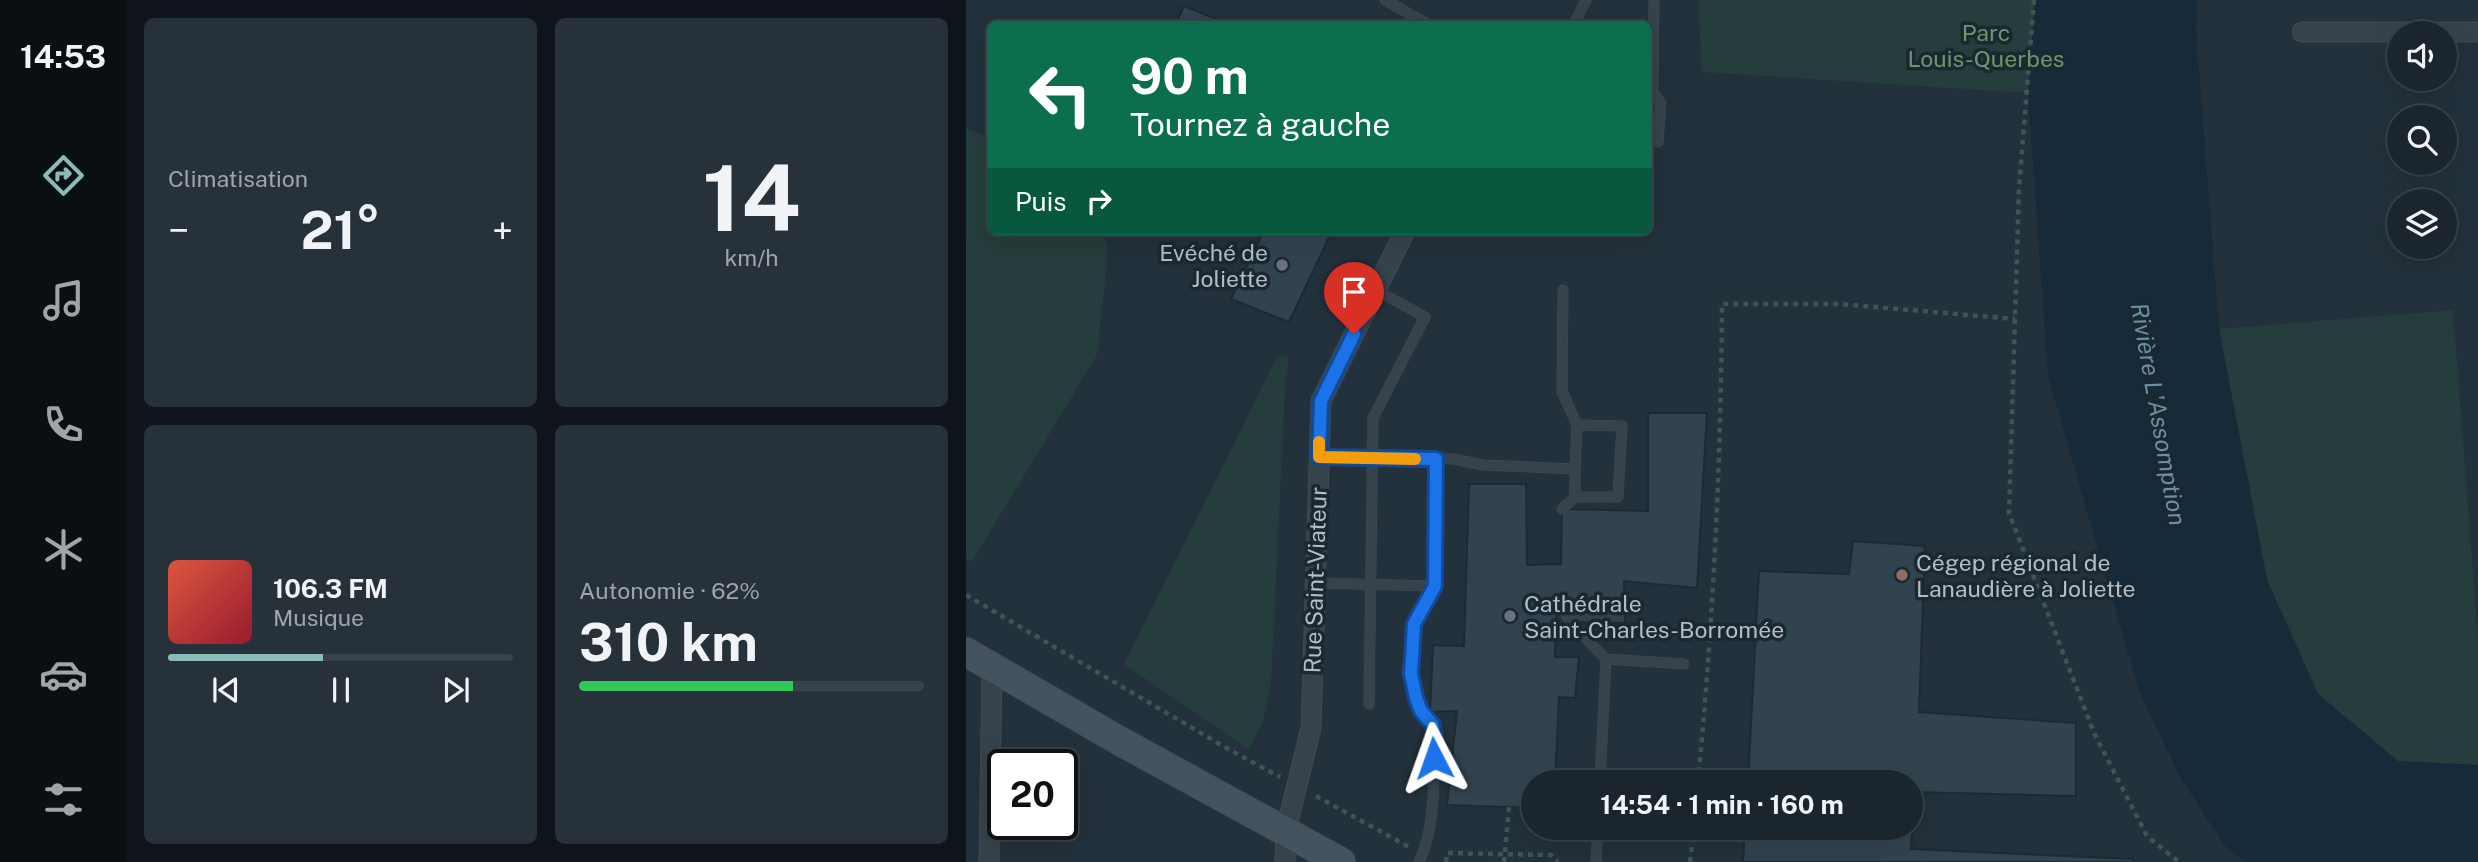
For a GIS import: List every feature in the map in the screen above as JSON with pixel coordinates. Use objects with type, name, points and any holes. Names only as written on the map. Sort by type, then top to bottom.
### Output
[{"type":"main road","points":[[966,652],[1118,740],[1341,862]]},
{"type":"street","points":[[2301,32],[2478,32]]},
{"type":"street","name":"Rue Saint-Viateur","points":[[1285,862],[1286,830],[1311,728],[1321,401],[1403,235]]},
{"type":"street","points":[[989,862],[992,667]]},
{"type":"lane","points":[[1385,0],[1422,21]]},
{"type":"lane","points":[[1576,21],[1587,0]]},
{"type":"lane","points":[[1652,61],[1654,0]]},
{"type":"lane","points":[[1652,93],[1661,103],[1658,142]]},
{"type":"lane","points":[[1368,704],[1373,418],[1425,317],[1376,290]]},
{"type":"lane","points":[[1563,290],[1562,391],[1577,425],[1575,497]]},
{"type":"lane","points":[[1562,509],[1575,497],[1619,497],[1622,426],[1577,425]]},
{"type":"lane","points":[[1319,457],[1453,459],[1483,466],[1575,469]]},
{"type":"lane","points":[[1421,858],[1431,824],[1435,736],[1433,725],[1421,711],[1411,674],[1414,624],[1435,586],[1436,459]]},
{"type":"lane","points":[[1315,583],[1435,586]]},
{"type":"lane","points":[[1563,610],[1570,622],[1606,659],[1684,664]]},
{"type":"lane","points":[[1601,770],[1606,659]]},
{"type":"lane","points":[[1596,862],[1597,840]]},
{"type":"path","points":[[2034,0],[2019,189],[2008,513],[2094,733],[2147,836],[2179,862]]},
{"type":"path","points":[[1699,770],[1707,689],[1715,540],[1722,304],[1840,304],[2015,319]]},
{"type":"path","points":[[966,595],[1228,749],[1421,858]]},
{"type":"path","points":[[1504,862],[1509,807]]},
{"type":"path","points":[[1690,862],[1693,840]]},
{"type":"path","points":[[1446,862],[1447,853],[1551,855],[1558,862]]},
{"type":"green space","name":"Parc Louis-Querbes","points":[[1698,0],[2035,0],[2028,93],[1702,72]]},
{"type":"green space","points":[[966,128],[987,137],[987,235],[1104,235],[1108,253],[1097,355],[972,562],[966,559]]},
{"type":"green space","points":[[2453,310],[2478,639],[2478,765],[2398,761],[2318,694],[2267,580],[2219,329]]},
{"type":"green space","points":[[1278,355],[1289,358],[1285,389],[1271,683],[1263,721],[1249,750],[1124,664]]},
{"type":"water","name":"Rivière L'Assomption","points":[[2035,0],[2198,0],[2196,31],[2219,329],[2267,580],[2318,694],[2398,761],[2478,765],[2478,862],[2245,862],[2225,846],[2180,777],[2139,691],[2048,376],[2028,93]]},
{"type":"building","points":[[1184,6],[1222,21],[1177,21]]},
{"type":"building","name":"Evéché de Joliette","points":[[1262,235],[1330,235],[1289,322],[1231,299]]},
{"type":"building","name":"Cathédrale Saint-Charles-Borromée","points":[[1648,413],[1707,413],[1697,588],[1624,581],[1625,623],[1570,622],[1572,610],[1556,610],[1555,657],[1579,657],[1575,698],[1559,697],[1556,770],[1521,770],[1521,808],[1447,805],[1457,711],[1430,712],[1433,645],[1464,646],[1469,484],[1526,484],[1527,565],[1561,564],[1562,509],[1648,511]]},
{"type":"building","points":[[1853,541],[1925,546],[1919,712],[2076,723],[2076,796],[1923,792],[1923,770],[1749,770],[1759,571],[1849,574]]},
{"type":"building","points":[[1744,840],[1912,840],[1911,849],[2133,859],[2133,862],[1743,862]]},
{"type":"slow traffic","points":[[1319,442],[1319,457],[1415,459]]},
{"type":"place","name":"Evéché de Joliette","points":[[1282,265]]},
{"type":"place","name":"Cégep régional de Lanaudière à Joliette","points":[[1902,575]]},
{"type":"place","name":"Cathédrale Saint-Charles-Borromée","points":[[1510,616]]},
{"type":"route","points":[[1354,334],[1321,401],[1319,457],[1436,459],[1435,586],[1414,624],[1411,674],[1421,711],[1433,725],[1434,758]]}]
